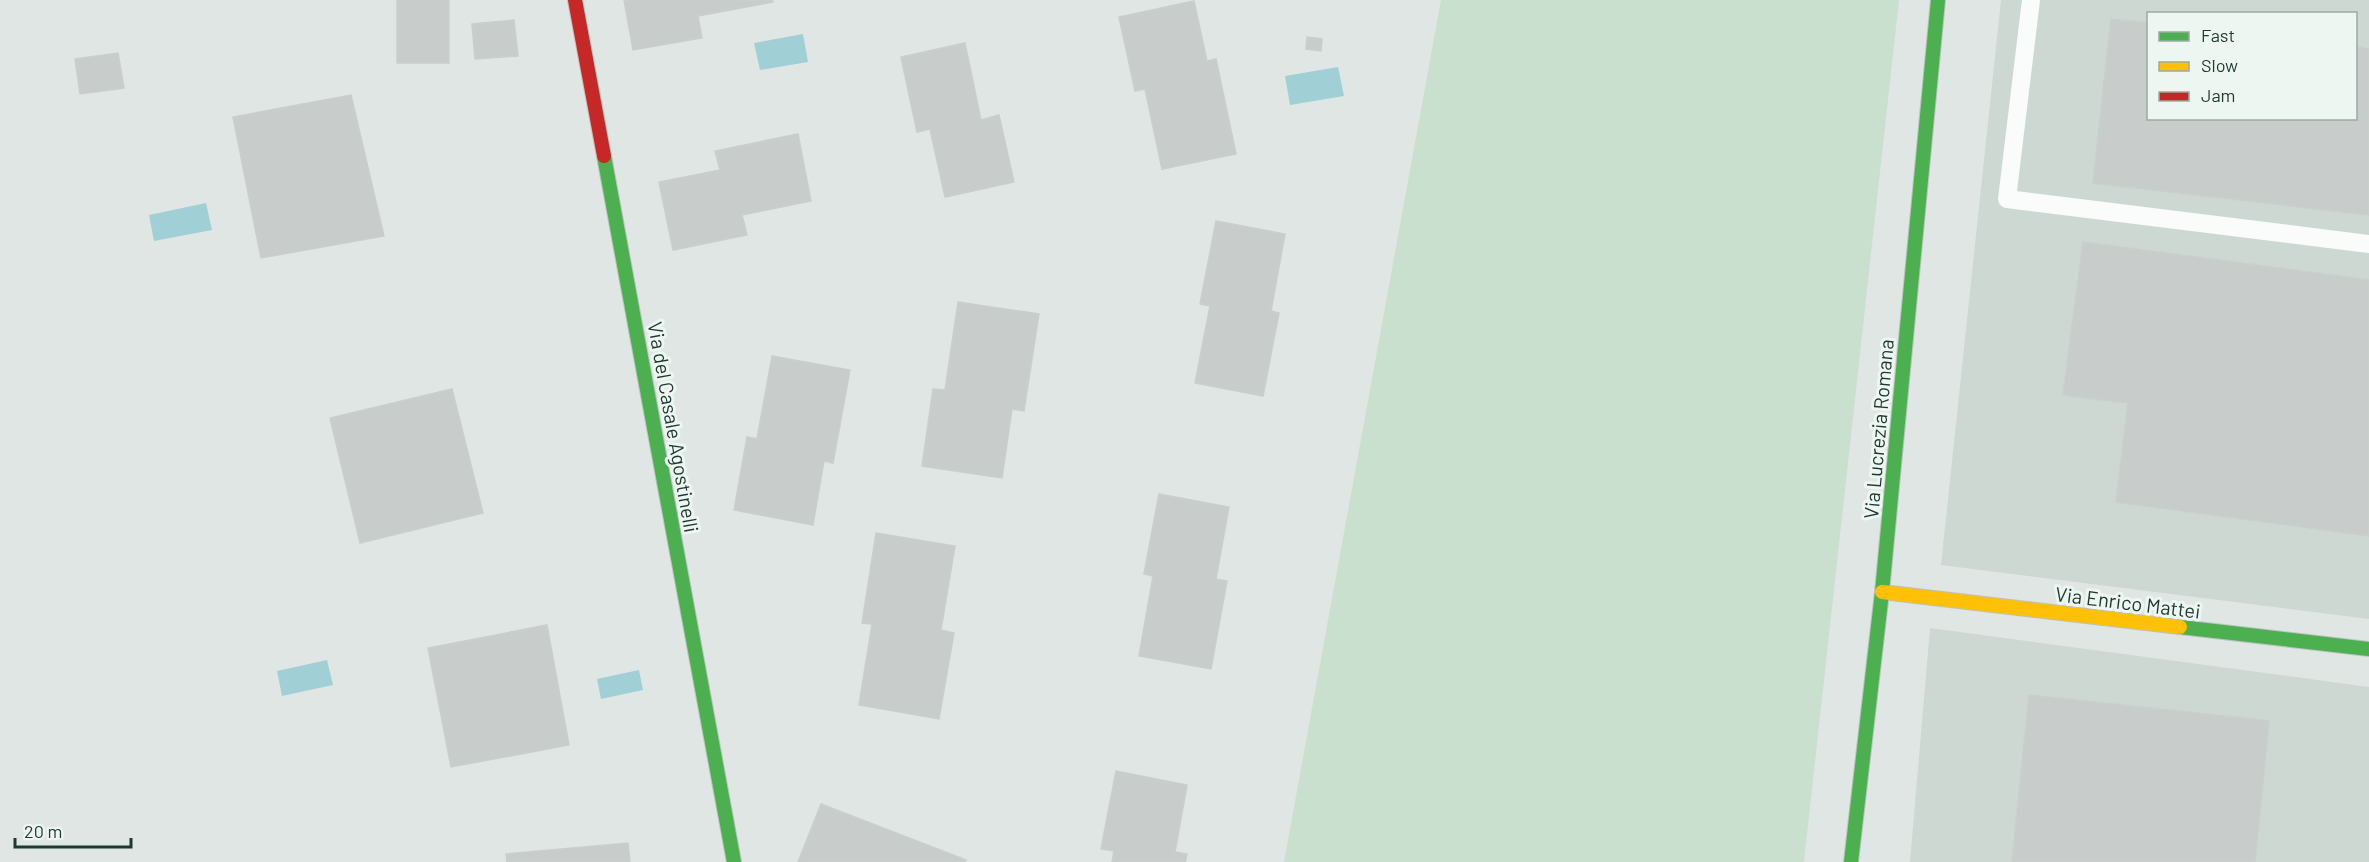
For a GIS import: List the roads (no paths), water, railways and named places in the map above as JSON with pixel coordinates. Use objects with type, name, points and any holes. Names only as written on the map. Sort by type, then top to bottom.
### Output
[{"type":"street","name":"Via del Casale Agostinelli","points":[[575,0],[734,862]]},
{"type":"street","name":"Via Lucrezia Romana","points":[[1851,862],[1882,592],[1938,0]]},
{"type":"street","name":"Via Enrico Mattei","points":[[1882,592],[2369,650]]},
{"type":"lane","points":[[2031,0],[2007,199],[2369,244]]},
{"type":"water","points":[[803,34],[808,62],[760,70],[754,43]]},
{"type":"water","points":[[1338,67],[1344,96],[1290,105],[1285,76]]},
{"type":"water","points":[[206,203],[212,230],[154,241],[149,215]]},
{"type":"water","points":[[327,660],[333,685],[282,696],[277,671]]},
{"type":"water","points":[[639,670],[643,690],[601,699],[597,679]]}]
